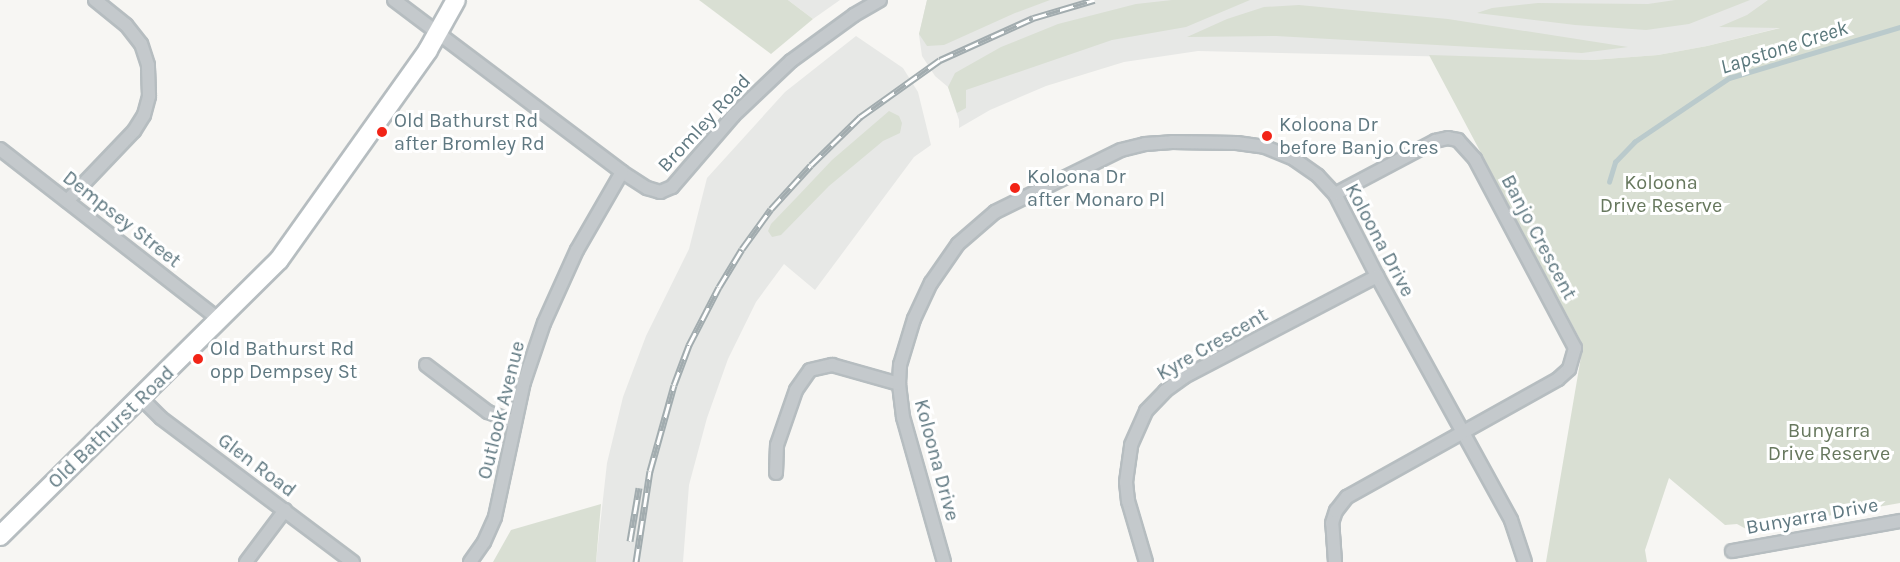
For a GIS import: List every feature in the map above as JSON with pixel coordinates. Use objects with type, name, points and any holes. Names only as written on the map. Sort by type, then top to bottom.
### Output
[{"type":"main road","name":"Old Bathurst Road","points":[[0,536],[220,320],[291,244],[428,50],[456,0]]},
{"type":"street","points":[[67,201],[134,131],[144,115],[149,96],[148,64],[141,44],[126,25],[95,0]]},
{"type":"street","name":"Bromley Road","points":[[394,0],[622,172],[652,191],[668,190],[733,116],[784,68],[831,31],[880,0]]},
{"type":"street","name":"Banjo Crescent","points":[[1335,194],[1435,141],[1448,138],[1458,140],[1474,159],[1569,333],[1575,348],[1572,361],[1564,375],[1462,433]]},
{"type":"street","name":"Koloona Drive","points":[[944,562],[903,417],[899,384],[903,356],[922,301],[937,272],[958,244],[994,212],[1111,154],[1130,147],[1157,142],[1250,144],[1294,159],[1318,176],[1335,194],[1377,276],[1511,520],[1525,562]]},
{"type":"street","name":"Dempsey Street","points":[[0,149],[220,320]]},
{"type":"street","name":"Outlook Avenue","points":[[470,562],[484,542],[495,517],[514,422],[529,365],[552,302],[590,225],[622,172]]},
{"type":"street","name":"Kyre Crescent","points":[[1146,562],[1128,501],[1126,482],[1131,445],[1146,411],[1165,391],[1184,377],[1377,276]]},
{"type":"street","points":[[426,364],[488,412],[514,422]]},
{"type":"street","points":[[776,472],[777,445],[796,390],[810,370],[832,365],[899,384]]},
{"type":"street","name":"Glen Road","points":[[141,398],[161,418],[353,562]]},
{"type":"street","points":[[1335,562],[1332,523],[1336,511],[1347,497],[1462,433]]},
{"type":"street","points":[[246,562],[285,510]]},
{"type":"street","name":"Bunyarra Drive","points":[[1732,551],[1900,521]]},
{"type":"shaded area","points":[[788,0],[840,0],[813,19]]},
{"type":"shaded area","points":[[927,0],[1892,0],[1707,46],[1658,55],[1592,60],[1198,51],[1124,62],[1046,86],[990,110],[959,128],[959,120],[948,87],[935,76],[922,56],[919,35]]},
{"type":"shaded area","points":[[856,36],[903,68],[918,92],[931,145],[914,157],[815,290],[784,264],[756,302],[728,359],[707,418],[689,485],[683,562],[596,562],[607,463],[623,397],[646,336],[689,249],[707,178],[785,92]]},
{"type":"green space","points":[[699,0],[788,0],[813,19],[771,54]]},
{"type":"green space","points":[[927,0],[1050,0],[944,45],[927,46],[919,34]]},
{"type":"green space","points":[[1172,0],[1250,0],[1186,27],[1112,40],[966,90],[966,108],[957,113],[948,87],[955,73],[1001,47],[1058,24],[1136,4]]},
{"type":"green space","points":[[1675,0],[1750,0],[1689,24],[1646,30],[1575,25],[1477,13],[1492,8],[1538,3],[1648,4]]},
{"type":"green space","name":"Koloona Drive Reserve","points":[[1768,0],[1900,0],[1900,503],[1748,530],[1737,524],[1725,525],[1669,478],[1645,550],[1647,562],[1546,562],[1583,345],[1429,55],[1592,60],[1658,55],[1707,46],[1780,28],[1719,27],[1747,15]]},
{"type":"green space","points":[[1299,5],[1448,19],[1628,47],[1582,53],[1276,36],[1187,37],[1227,19],[1264,7]]},
{"type":"green space","points":[[889,111],[899,116],[902,123],[900,133],[883,141],[829,186],[781,235],[772,237],[768,231],[771,224],[832,160]]},
{"type":"green space","points":[[601,504],[596,562],[493,562],[511,530]]},
{"type":"waterway","name":"Lapstone Creek","points":[[1609,182],[1615,162],[1634,142],[1729,78],[1900,27]]},
{"type":"railway","points":[[636,562],[650,471],[674,385],[689,345],[719,287],[742,249],[771,209],[811,165],[860,117],[940,60],[1033,18],[1094,0]]},
{"type":"railway","points":[[630,541],[639,488]]},
{"type":"place","name":"Old Bathurst Rd after Bromley Rd","points":[[382,132]]},
{"type":"place","name":"Koloona Dr before Banjo Cres","points":[[1267,136]]},
{"type":"place","name":"Koloona Dr after Monaro Pl","points":[[1015,188]]},
{"type":"place","name":"Old Bathurst Rd opp Dempsey St","points":[[198,359]]},
{"type":"park label","name":"Bunyarra Drive Reserve","points":[[1829,442]]}]
